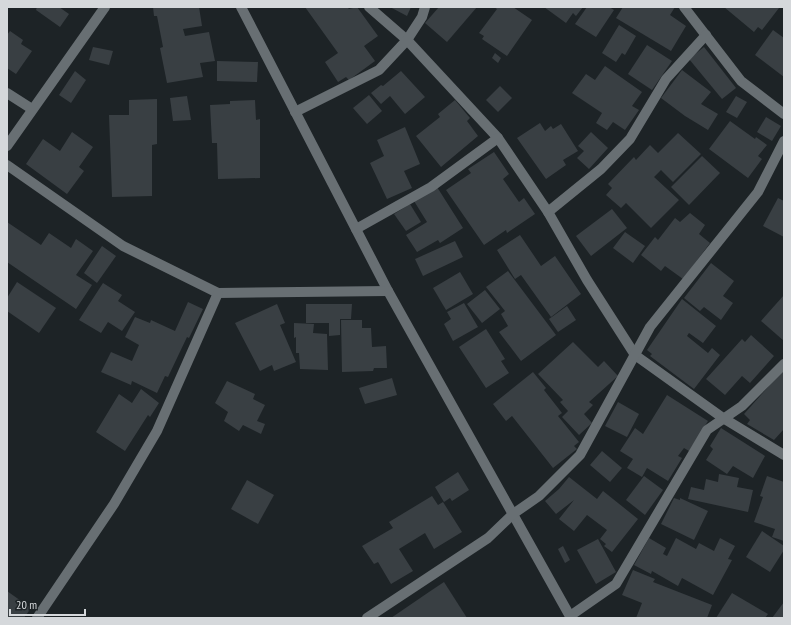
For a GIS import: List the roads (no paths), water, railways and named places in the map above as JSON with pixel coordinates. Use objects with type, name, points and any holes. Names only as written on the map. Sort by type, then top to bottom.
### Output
[{"type":"street","points":[[7,146],[105,7]]},
{"type":"street","points":[[241,7],[388,291],[570,617],[616,584],[707,430],[722,418],[742,406],[784,364]]},
{"type":"street","points":[[369,7],[407,40],[498,138],[548,212],[587,280],[636,355],[722,418],[784,455]]},
{"type":"street","points":[[295,112],[379,70],[407,40],[422,17],[425,7]]},
{"type":"street","points":[[686,8],[741,81],[784,114]]},
{"type":"street","points":[[548,212],[601,169],[630,139],[666,79],[706,35]]},
{"type":"street","points":[[7,93],[32,109]]},
{"type":"street","points":[[356,230],[431,187],[498,138]]},
{"type":"street","points":[[367,618],[488,538],[513,514],[539,496],[580,456],[650,327],[758,192],[784,141]]},
{"type":"street","points":[[7,164],[124,246],[218,293],[388,291]]},
{"type":"street","points":[[37,618],[114,504],[157,431],[218,293]]}]
